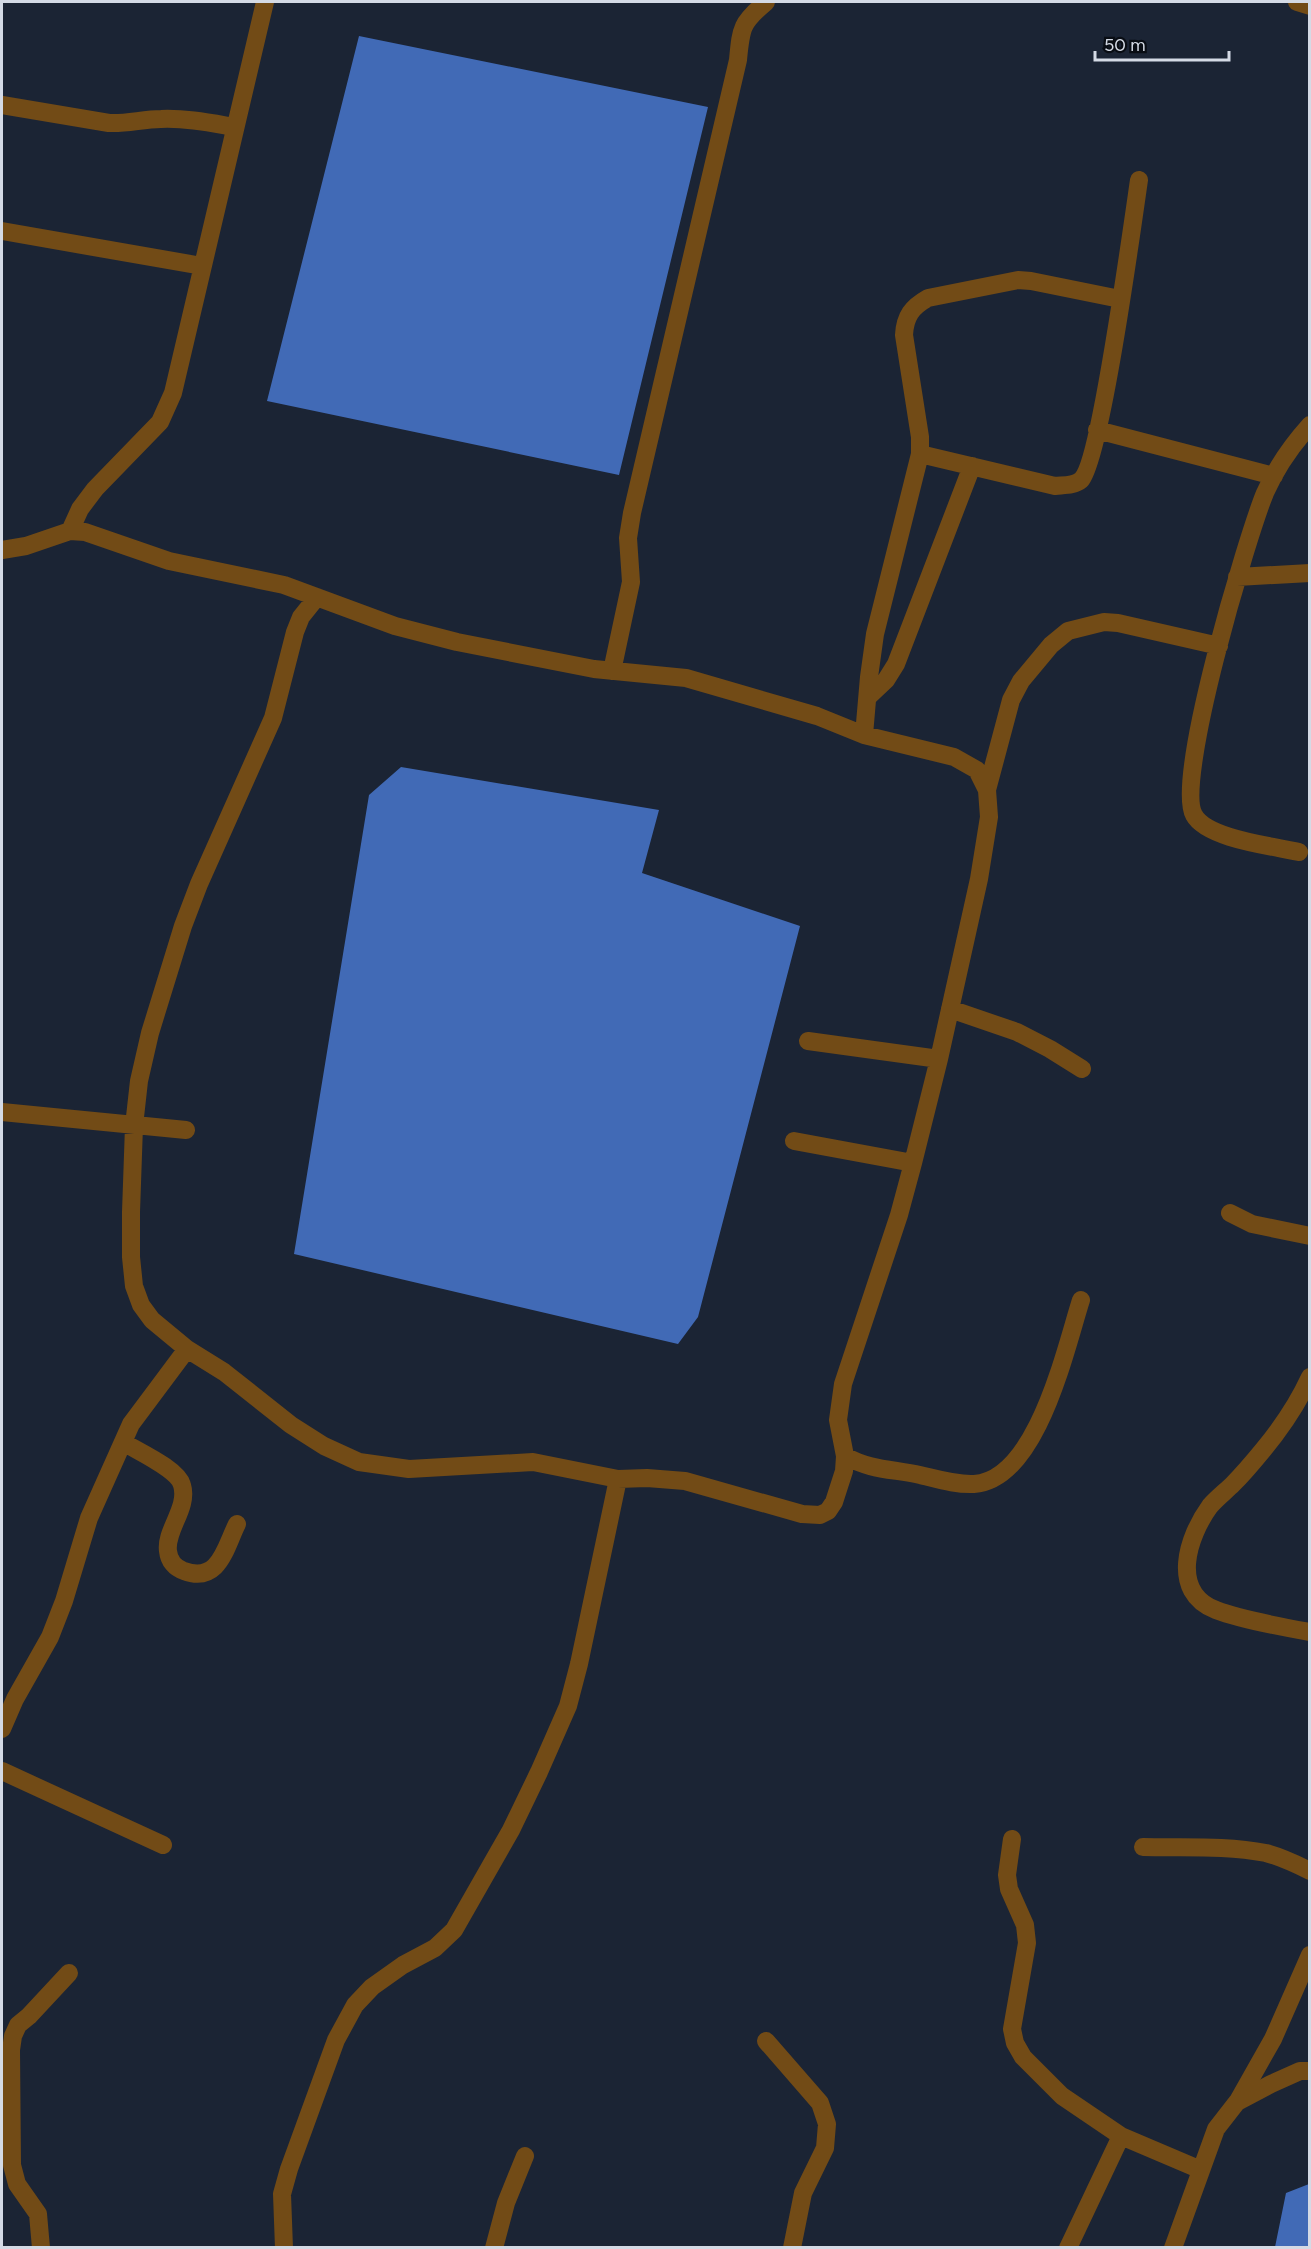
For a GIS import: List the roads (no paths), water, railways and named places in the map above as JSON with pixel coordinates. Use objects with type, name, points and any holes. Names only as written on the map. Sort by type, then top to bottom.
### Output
[{"type":"street","points":[[70,531],[80,509],[95,489],[160,422],[172,393],[265,2]]},
{"type":"street","points":[[612,671],[631,582],[628,538],[632,513],[738,60],[741,35],[745,21],[766,2]]},
{"type":"street","points":[[1297,2],[1310,6]]},
{"type":"street","points":[[2,105],[110,123],[124,124],[159,119],[179,119],[235,127]]},
{"type":"street","points":[[920,454],[1054,486],[1073,484],[1081,480],[1088,470],[1097,430],[1139,180]]},
{"type":"street","points":[[2,231],[202,266]]},
{"type":"street","points":[[864,735],[875,634],[920,454],[920,437],[904,335],[905,322],[917,304],[928,298],[1018,280],[1120,299]]},
{"type":"street","points":[[1299,852],[1219,833],[1204,825],[1194,815],[1190,802],[1201,718],[1218,646],[1251,532],[1274,476],[1310,425]]},
{"type":"street","points":[[1097,430],[1274,476]]},
{"type":"street","points":[[868,697],[886,680],[896,664],[972,466]]},
{"type":"street","points":[[2,550],[26,546],[70,531],[85,532],[169,561],[264,579],[395,626],[457,642],[594,669],[686,678],[817,716],[864,735],[954,757],[977,770],[987,790]]},
{"type":"street","points":[[1237,577],[1310,573]]},
{"type":"street","points":[[317,597],[298,624],[273,718],[199,884],[180,935],[150,1033],[139,1082],[134,1126],[131,1257],[134,1286],[141,1305],[152,1320],[187,1349],[224,1372],[291,1425],[324,1446],[359,1462],[409,1469],[533,1462],[618,1479],[647,1478],[685,1481],[802,1514],[820,1515],[828,1511],[834,1502],[844,1471],[845,1456],[838,1420],[843,1384],[899,1215],[939,1059],[979,879],[989,817],[987,790],[1011,699],[1021,681],[1051,645],[1068,631],[1104,621],[1218,646]]},
{"type":"street","points":[[951,1009],[1017,1032],[1082,1069]]},
{"type":"street","points":[[808,1041],[939,1059]]},
{"type":"street","points":[[2,1112],[186,1130]]},
{"type":"street","points":[[794,1141],[913,1163]]},
{"type":"street","points":[[1230,1213],[1252,1224],[1310,1236]]},
{"type":"street","points":[[845,1456],[863,1466],[964,1484],[982,1482],[997,1476],[1014,1462],[1029,1444],[1040,1424],[1081,1300]]},
{"type":"street","points":[[2,1729],[15,1700],[50,1637],[64,1601],[89,1518],[131,1424],[187,1349]]},
{"type":"street","points":[[1310,1377],[1287,1419],[1236,1481],[1211,1505],[1186,1555],[1190,1587],[1199,1599],[1215,1610],[1310,1632]]},
{"type":"street","points":[[123,1442],[176,1474],[182,1483],[181,1508],[167,1545],[172,1564],[193,1574],[206,1574],[215,1569],[237,1524]]},
{"type":"street","points":[[284,2247],[282,2194],[289,2169],[336,2040],[350,2013],[372,1987],[403,1965],[435,1948],[454,1930],[511,1830],[539,1772],[567,1706],[579,1664],[618,1479]]},
{"type":"street","points":[[2,1771],[163,1845]]},
{"type":"street","points":[[1012,1839],[1007,1875],[1009,1889],[1025,1925],[1027,1942],[1012,2029],[1015,2043],[1023,2057],[1062,2096],[1121,2136],[1201,2170]]},
{"type":"street","points":[[1143,1847],[1248,1851],[1268,1854],[1310,1871]]},
{"type":"street","points":[[1173,2247],[1216,2128],[1237,2102],[1273,2039],[1310,1955]]},
{"type":"street","points":[[41,2247],[38,2214],[17,2184],[12,2165],[11,2050],[13,2036],[18,2025],[69,1973]]},
{"type":"street","points":[[766,2041],[820,2103],[827,2124],[825,2148],[803,2193],[792,2247]]},
{"type":"street","points":[[1237,2102],[1271,2084],[1300,2072],[1310,2071]]},
{"type":"street","points":[[1068,2247],[1121,2136]]},
{"type":"street","points":[[494,2247],[506,2203],[525,2156]]},
{"type":"water","points":[[359,36],[708,107],[619,475],[267,401]]},
{"type":"water","points":[[401,767],[659,810],[642,873],[800,926],[698,1317],[678,1344],[294,1254],[369,795]]},
{"type":"water","points":[[1309,2184],[1309,2247],[1275,2247],[1286,2193]]}]
